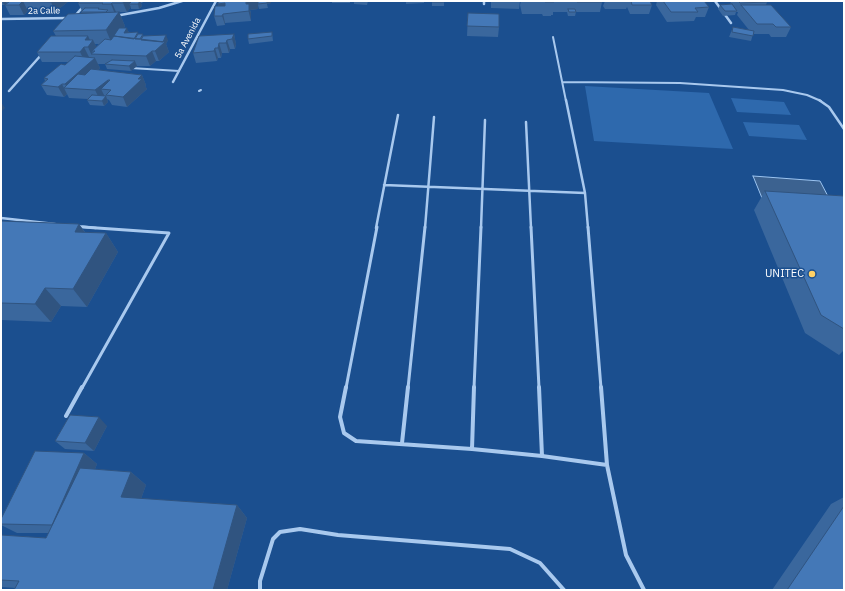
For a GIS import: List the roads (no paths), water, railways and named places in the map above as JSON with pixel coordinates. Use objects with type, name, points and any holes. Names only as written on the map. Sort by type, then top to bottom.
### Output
[{"type":"street","points":[[69,23],[88,1]]},
{"type":"street","points":[[110,17],[182,1]]},
{"type":"street","name":"5a Avenida","points":[[173,82],[216,1]]},
{"type":"street","points":[[715,1],[731,23]]},
{"type":"street","name":"2a Calle","points":[[1,19],[81,17]]},
{"type":"street","points":[[9,91],[44,51]]},
{"type":"lane","points":[[553,37],[585,193],[607,466],[626,555],[644,590]]},
{"type":"lane","points":[[127,68],[179,72]]},
{"type":"lane","points":[[562,82],[680,83],[784,90],[807,95],[820,100],[829,107],[844,129]]},
{"type":"lane","points":[[398,115],[340,417],[344,433],[356,440],[542,456],[607,466]]},
{"type":"lane","points":[[402,443],[429,187],[434,117]]},
{"type":"lane","points":[[472,449],[481,190],[485,120]]},
{"type":"lane","points":[[526,122],[542,456]]},
{"type":"lane","points":[[384,185],[585,193]]},
{"type":"lane","points":[[1,218],[59,224]]},
{"type":"lane","points":[[66,416],[169,233],[73,225]]},
{"type":"lane","points":[[260,590],[260,581],[273,539],[280,532],[300,529],[338,535],[510,549],[540,563],[564,590]]},
{"type":"place","name":"UNITEC","points":[[812,274]]}]
